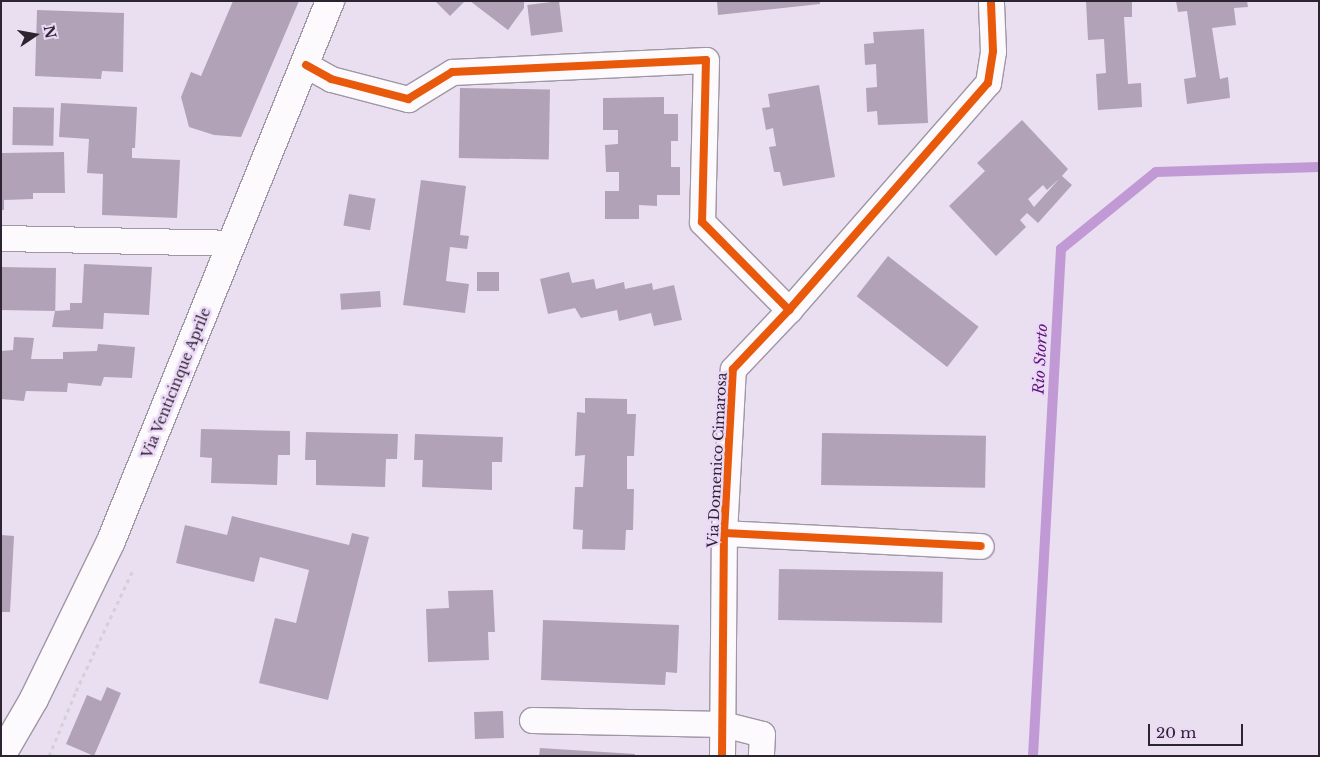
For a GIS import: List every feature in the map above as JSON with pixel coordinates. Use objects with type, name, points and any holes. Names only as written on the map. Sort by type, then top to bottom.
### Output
[{"type":"main road","name":"Via Venticinque Aprile","points":[[1,756],[34,699],[111,541],[306,65],[330,1]]},
{"type":"street","name":"Via Domenico Cimarosa","points":[[722,756],[724,533],[733,369],[789,310],[988,83],[993,51],[991,3]]},
{"type":"street","points":[[306,65],[331,79],[408,99],[452,72],[706,60],[702,222],[789,310]]},
{"type":"street","points":[[1,238],[232,244]]},
{"type":"street","points":[[724,533],[981,546]]},
{"type":"street","points":[[532,720],[723,724],[762,734],[761,756]]},
{"type":"building","points":[[233,1],[299,1],[241,137],[214,135],[189,127],[181,97],[191,72],[201,76]]},
{"type":"building","points":[[435,1],[465,1],[450,16]]},
{"type":"building","points":[[470,1],[524,1],[524,8],[508,30]]},
{"type":"building","points":[[559,1],[563,32],[531,36],[527,5]]},
{"type":"building","points":[[717,1],[820,1],[820,4],[718,15]]},
{"type":"building","points":[[1086,1],[1132,1],[1132,17],[1124,17],[1128,84],[1141,83],[1142,107],[1098,110],[1096,74],[1106,73],[1104,39],[1088,40]]},
{"type":"building","points":[[1176,1],[1247,1],[1248,7],[1234,8],[1236,25],[1212,28],[1220,79],[1228,77],[1230,98],[1187,104],[1184,79],[1196,77],[1187,11],[1178,12]]},
{"type":"building","points":[[37,10],[124,13],[123,72],[102,71],[101,79],[35,76]]},
{"type":"building","points":[[924,29],[928,123],[878,125],[877,111],[867,112],[866,88],[877,87],[876,64],[865,65],[864,44],[874,43],[873,32]]},
{"type":"building","points":[[819,85],[835,177],[783,186],[780,172],[774,172],[769,147],[776,146],[773,128],[766,130],[762,108],[770,107],[768,94]]},
{"type":"building","points":[[460,88],[550,90],[549,160],[459,158]]},
{"type":"building","points":[[664,97],[664,114],[678,114],[678,141],[671,141],[671,167],[680,167],[680,195],[657,195],[657,206],[639,205],[639,219],[605,219],[605,191],[619,191],[619,172],[606,172],[605,145],[618,144],[618,130],[603,130],[603,98]]},
{"type":"building","points":[[61,103],[137,107],[135,148],[132,148],[132,158],[180,160],[177,218],[102,215],[103,174],[87,173],[89,139],[59,137]]},
{"type":"building","points":[[13,107],[54,108],[53,146],[12,145]]},
{"type":"building","points":[[1022,120],[1068,169],[1062,176],[1072,185],[1038,223],[1027,213],[1020,220],[1026,227],[996,256],[949,206],[985,171],[977,163]],"holes":[[[1059,179],[1034,207],[1028,199],[1043,185],[1047,190]]]},
{"type":"building","points":[[64,152],[65,193],[33,193],[33,199],[4,200],[4,210],[1,210],[1,153]]},
{"type":"building","points":[[421,180],[466,186],[460,235],[469,236],[467,249],[450,247],[446,281],[469,284],[465,313],[403,305]]},
{"type":"building","points":[[349,194],[376,199],[370,230],[343,226]]},
{"type":"building","points":[[888,256],[979,327],[947,367],[857,296]]},
{"type":"building","points":[[84,264],[152,267],[149,315],[104,313],[103,329],[52,327],[55,311],[70,310],[70,303],[82,303]]},
{"type":"building","points":[[1,267],[56,268],[55,311],[1,310]]},
{"type":"building","points":[[477,272],[499,272],[499,291],[477,291]]},
{"type":"building","points":[[569,272],[572,283],[594,279],[596,289],[624,282],[625,289],[652,283],[653,290],[674,285],[682,320],[654,326],[651,313],[619,321],[617,310],[581,318],[575,308],[548,314],[540,279]]},
{"type":"building","points":[[380,291],[381,307],[341,310],[340,294]]},
{"type":"building","points":[[14,337],[34,338],[31,359],[63,359],[63,352],[97,351],[98,344],[135,347],[132,378],[104,377],[101,386],[68,383],[67,392],[26,391],[24,401],[1,399],[1,351],[13,350]]},
{"type":"building","points":[[585,398],[627,399],[627,414],[636,414],[634,456],[627,456],[627,489],[634,489],[633,530],[626,530],[625,550],[582,549],[583,530],[573,529],[575,487],[583,487],[585,455],[575,456],[577,412],[585,413]]},
{"type":"building","points":[[201,429],[290,431],[290,455],[278,455],[277,485],[211,483],[212,458],[200,457]]},
{"type":"building","points":[[306,432],[398,434],[397,459],[386,459],[385,487],[316,485],[316,460],[305,460]]},
{"type":"building","points":[[822,433],[986,436],[985,488],[821,485]]},
{"type":"building","points":[[415,434],[503,437],[502,462],[492,462],[492,490],[422,487],[423,460],[414,460]]},
{"type":"building","points":[[232,516],[349,545],[352,533],[369,537],[328,700],[259,683],[275,618],[296,623],[309,570],[260,557],[254,582],[176,563],[185,525],[227,535]]},
{"type":"building","points":[[1,535],[14,536],[10,612],[1,612]]},
{"type":"building","points":[[779,569],[943,572],[942,623],[778,620]]},
{"type":"building","points":[[493,590],[495,632],[488,632],[489,660],[428,662],[426,609],[449,608],[448,591]]},
{"type":"building","points":[[543,620],[679,625],[677,673],[666,672],[665,685],[541,680]]},
{"type":"building","points":[[107,687],[121,693],[94,756],[66,744],[87,695],[101,701]]},
{"type":"building","points":[[503,711],[504,738],[475,739],[474,712]]},
{"type":"building","points":[[540,748],[635,754],[635,756],[539,756]]},
{"type":"waterway","name":"Rio Storto","points":[[1033,756],[1061,249],[1156,172],[1319,167]]},
{"type":"cycle path","points":[[722,756],[724,533],[733,369],[789,310],[988,83],[993,51],[991,3]]},
{"type":"cycle path","points":[[306,65],[331,79],[408,99],[452,72],[706,60],[702,222],[789,310]]},
{"type":"cycle path","points":[[724,533],[981,546]]}]
